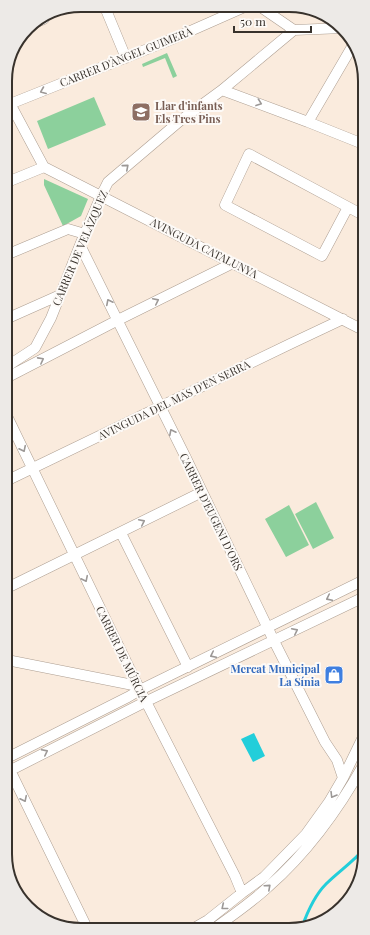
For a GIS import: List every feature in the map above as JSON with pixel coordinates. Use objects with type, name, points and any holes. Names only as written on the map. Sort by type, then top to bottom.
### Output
[{"type":"street","points":[[107,12],[126,58]]},
{"type":"street","name":"CARRER D'ÀNGEL GUIMERÀ","points":[[12,103],[126,58],[233,12]]},
{"type":"street","points":[[268,12],[294,30],[333,28]]},
{"type":"street","name":"CARRER DE VELÁZQUEZ","points":[[12,363],[35,348],[51,318],[80,245],[108,182],[181,120],[222,90],[294,30]]},
{"type":"street","points":[[308,122],[350,50]]},
{"type":"street","points":[[222,90],[358,140]]},
{"type":"street","points":[[12,112],[44,167],[12,180]]},
{"type":"street","points":[[348,207],[322,256],[225,205],[249,154],[358,212]]},
{"type":"street","name":"AVINGUDA CATALUNYA","points":[[44,167],[358,327]]},
{"type":"street","points":[[12,252],[68,229],[85,234]]},
{"type":"street","name":"CARRER D'EUGENI D'ORS","points":[[80,245],[274,641],[325,742],[337,760],[343,778]]},
{"type":"street","points":[[12,375],[232,263]]},
{"type":"street","points":[[12,316],[60,295]]},
{"type":"street","name":"AVINGUDA DEL MAS D'EN SERRA","points":[[12,478],[343,319]]},
{"type":"street","name":"CARRER DE MÚRCIA","points":[[12,426],[145,702],[235,876],[242,893]]},
{"type":"street","points":[[12,586],[202,492]]},
{"type":"street","points":[[121,533],[188,667]]},
{"type":"street","points":[[12,756],[128,698],[139,688],[188,667],[358,583]]},
{"type":"street","points":[[12,766],[358,600]]},
{"type":"street","points":[[12,661],[139,688]]},
{"type":"street","points":[[203,923],[264,877],[306,834],[329,802],[358,747]]},
{"type":"street","points":[[12,773],[85,923]]},
{"type":"street","points":[[221,923],[269,887],[304,851],[329,821],[358,775]]},
{"type":"green space","points":[[167,53],[177,76],[173,78],[165,58],[143,67],[142,64]]},
{"type":"green space","points":[[94,97],[106,125],[48,149],[37,121]]},
{"type":"green space","points":[[44,179],[88,199],[81,216],[63,226],[44,185]]},
{"type":"green space","points":[[316,502],[334,538],[313,549],[295,514]]},
{"type":"green space","points":[[289,505],[309,545],[286,557],[265,519]]},
{"type":"water","points":[[254,733],[265,756],[253,762],[241,739]]},
{"type":"waterway","points":[[304,921],[312,904],[322,888],[358,856]]},
{"type":"place","name":"Llar d'infants Els Tres Pins","points":[[141,112]]},
{"type":"place","name":"Mercat Municipal La Sínia","points":[[334,675]]}]
